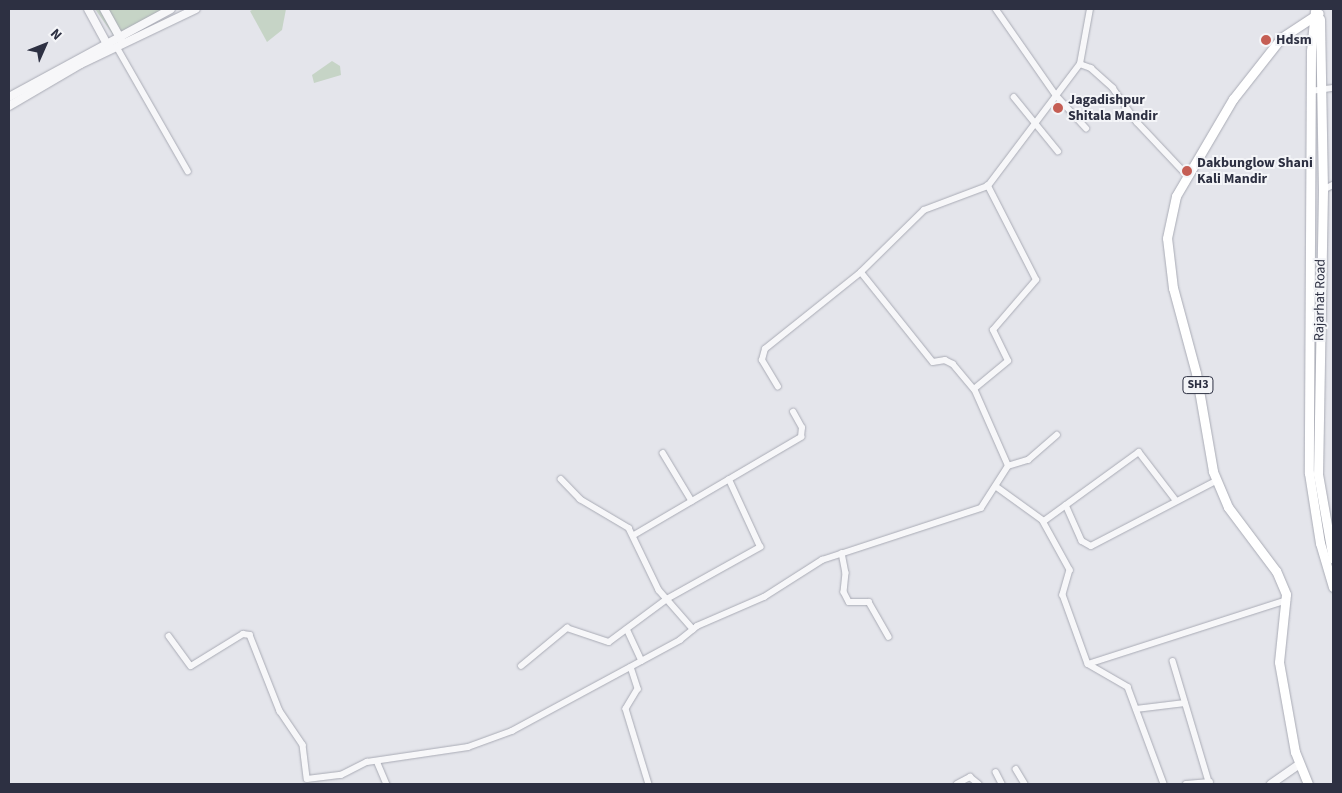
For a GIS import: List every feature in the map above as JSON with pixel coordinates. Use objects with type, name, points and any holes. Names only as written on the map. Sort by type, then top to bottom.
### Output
[{"type":"main road","name":"Rajarhat Road","points":[[1319,10],[1323,190],[1318,474],[1333,559]]},
{"type":"main road","points":[[1319,10],[1311,91],[1309,473],[1320,543],[1333,588]]},
{"type":"main road","name":"SH3","points":[[1308,784],[1300,764],[1279,662],[1287,600],[1281,580],[1237,521],[1216,481],[1169,262],[1169,216],[1187,175],[1261,61],[1281,38],[1319,10]]},
{"type":"street","points":[[88,9],[114,46],[188,171]]},
{"type":"street","points":[[104,9],[119,36]]},
{"type":"street","points":[[9,106],[114,46],[119,36],[171,9]]},
{"type":"street","points":[[9,97],[196,9]]},
{"type":"street","points":[[996,9],[1056,95],[1086,128]]},
{"type":"street","points":[[778,387],[762,360],[765,349],[861,272],[924,210],[988,186],[1080,64],[1090,9]]},
{"type":"street","points":[[114,46],[119,36]]},
{"type":"street","points":[[1080,64],[1091,68],[1113,88],[1131,115],[1187,175]]},
{"type":"street","points":[[1311,91],[1333,88]]},
{"type":"street","points":[[1014,97],[1058,151]]},
{"type":"street","points":[[1323,190],[1333,185]]},
{"type":"street","points":[[974,389],[1008,361],[993,330],[1036,280],[988,186]]},
{"type":"street","points":[[861,272],[933,362],[945,360],[954,364],[974,389],[1008,466]]},
{"type":"street","points":[[634,535],[801,437],[802,428],[793,412]]},
{"type":"street","points":[[168,636],[191,666],[243,634],[250,635],[280,710],[303,745],[308,779],[341,775],[377,761],[444,752],[502,735],[642,661],[693,629],[749,605],[822,560],[974,512],[997,487],[1008,466],[1028,460],[1057,435]]},
{"type":"street","points":[[1043,521],[1137,452],[1176,499]]},
{"type":"street","points":[[663,453],[692,501]]},
{"type":"street","points":[[561,479],[580,499],[624,524],[634,535],[667,599],[693,629]]},
{"type":"street","points":[[521,666],[567,628],[607,643],[667,599],[761,546],[729,480]]},
{"type":"street","points":[[1066,505],[1082,541],[1091,546],[1176,499],[1216,481]]},
{"type":"street","points":[[997,487],[1043,521],[1070,570],[1063,595],[1088,664],[1128,688],[1164,784]]},
{"type":"street","points":[[842,553],[846,573],[844,592],[849,602],[869,602],[889,637]]},
{"type":"street","points":[[1088,664],[1287,600]]},
{"type":"street","points":[[627,629],[642,661]]},
{"type":"street","points":[[1172,661],[1210,783],[1186,784]]},
{"type":"street","points":[[631,667],[638,689],[626,709],[649,784]]},
{"type":"street","points":[[1136,709],[1185,704]]},
{"type":"street","points":[[377,761],[387,784]]},
{"type":"street","points":[[1271,784],[1300,764]]},
{"type":"street","points":[[1016,769],[1025,784]]},
{"type":"street","points":[[996,772],[1002,784]]},
{"type":"street","points":[[957,784],[970,777],[979,784]]},
{"type":"green space","points":[[95,9],[164,9],[114,36]]},
{"type":"green space","points":[[254,9],[286,9],[282,30],[267,42],[250,11]]},
{"type":"green space","points":[[332,61],[340,66],[341,75],[314,83],[312,75]]},
{"type":"place","name":"Hdsm","points":[[1266,40]]},
{"type":"place","name":"Jagadishpur Shitala Mandir","points":[[1058,108]]},
{"type":"place","name":"Dakbunglow Shani Kali Mandir","points":[[1187,171]]}]
